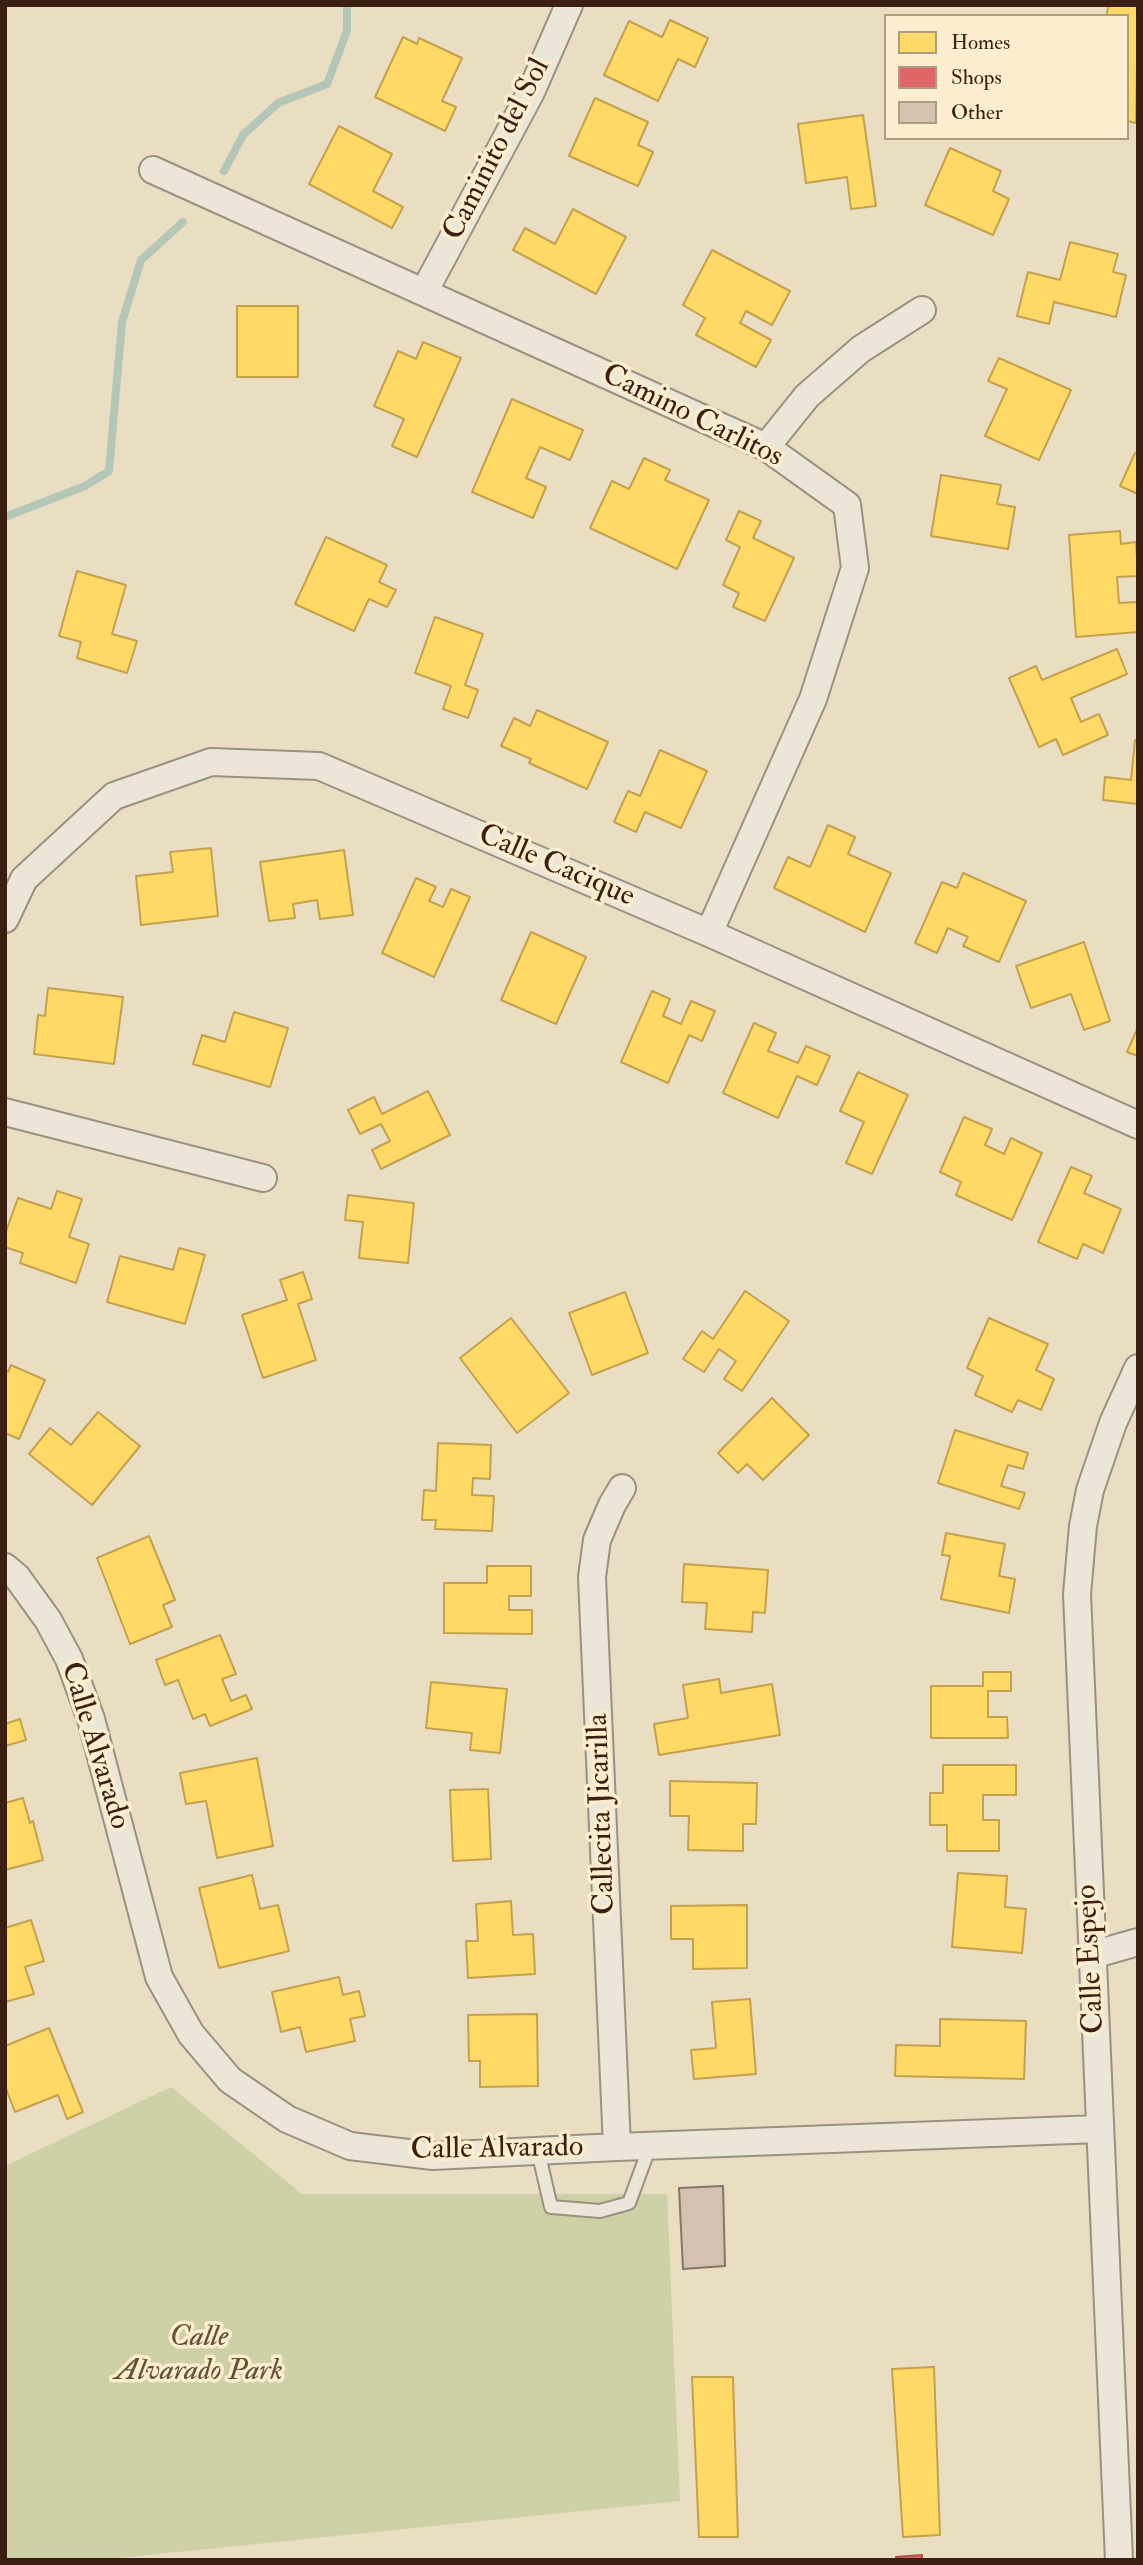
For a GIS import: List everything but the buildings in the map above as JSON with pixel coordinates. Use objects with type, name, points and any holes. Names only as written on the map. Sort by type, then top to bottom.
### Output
[{"type":"street","name":"Caminito del Sol","points":[[424,292],[531,92],[569,5]]},
{"type":"street","name":"Camino Carlitos","points":[[153,170],[766,446],[847,505],[855,568],[813,699],[709,933]]},
{"type":"street","points":[[766,446],[807,396],[861,349],[922,310]]},
{"type":"street","name":"Calle Cacique","points":[[5,919],[24,879],[114,796],[211,762],[319,766],[709,933],[1138,1125]]},
{"type":"street","points":[[5,1112],[263,1178]]},
{"type":"street","name":"Calle Espejo","points":[[1119,2560],[1127,2517],[1099,2129],[1077,1625],[1079,1560],[1085,1514],[1113,1423],[1138,1368]]},
{"type":"street","name":"Callecita Jicarilla","points":[[617,2147],[592,1577],[597,1541],[622,1488]]},
{"type":"street","name":"Calle Alvarado","points":[[5,1567],[17,1577],[48,1620],[69,1659],[78,1683],[91,1719],[159,1978],[191,2034],[230,2080],[287,2119],[350,2146],[433,2156],[1099,2129]]},
{"type":"street","points":[[1092,1955],[1138,1942]]},
{"type":"lane","points":[[538,2151],[551,2207],[600,2211],[629,2203],[650,2146]]},
{"type":"green space","name":"Calle Alvarado Park","points":[[171,2087],[302,2194],[667,2194],[680,2501],[99,2560],[5,2560],[5,2166]]},
{"type":"waterway","points":[[224,171],[243,135],[278,103],[327,84],[347,31],[347,5]]},
{"type":"waterway","points":[[5,517],[85,486],[109,471],[122,322],[141,260],[183,222]]}]
